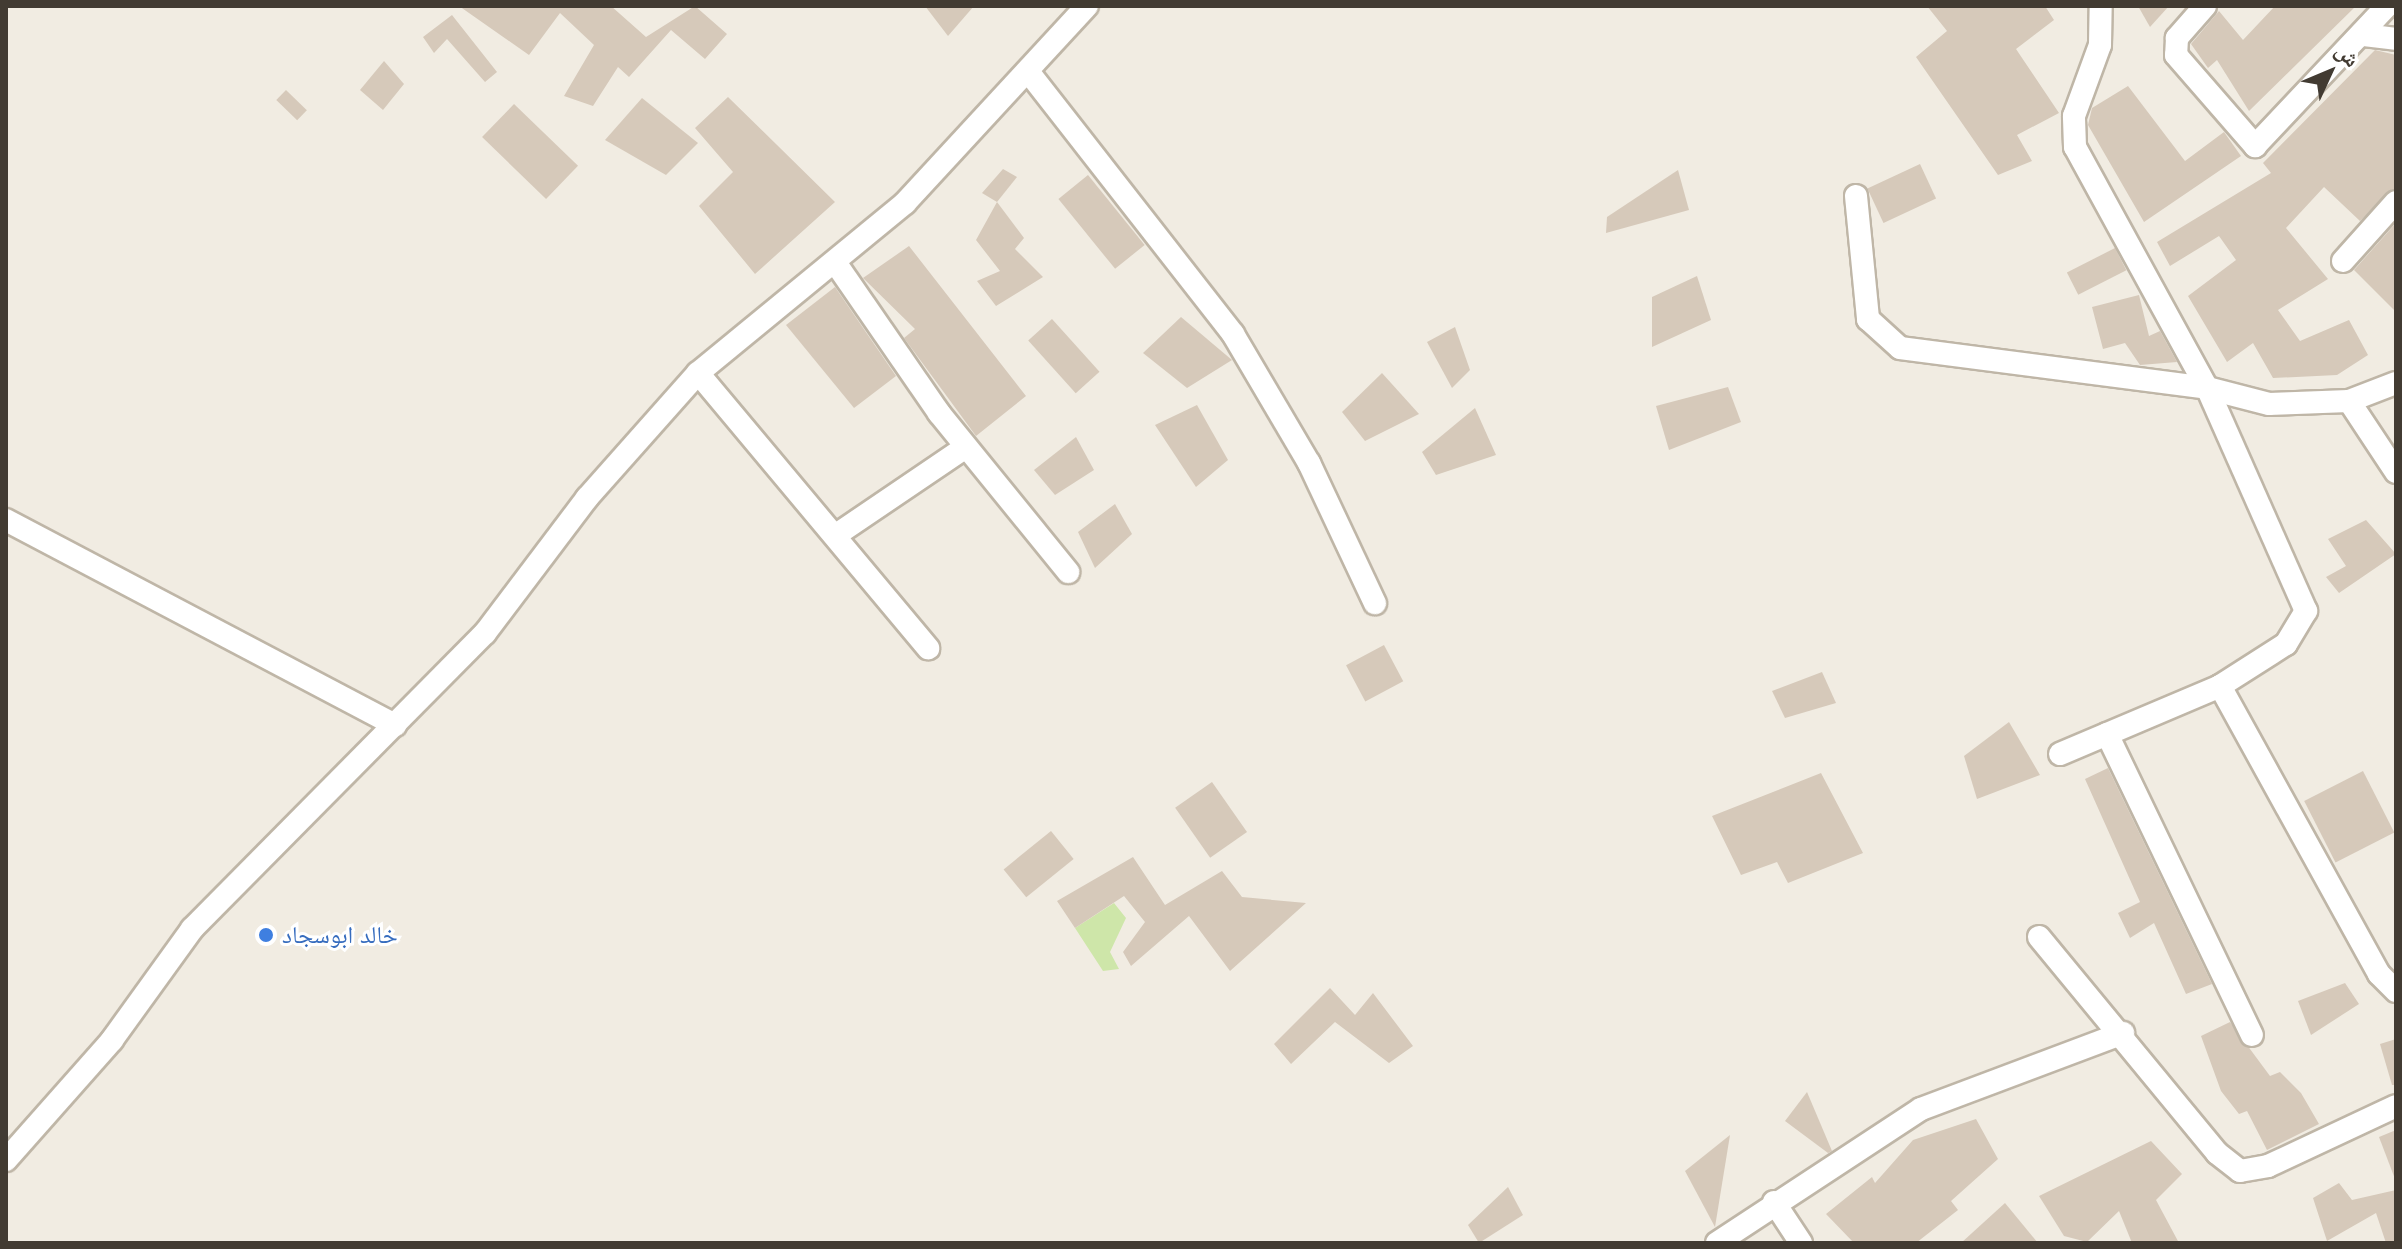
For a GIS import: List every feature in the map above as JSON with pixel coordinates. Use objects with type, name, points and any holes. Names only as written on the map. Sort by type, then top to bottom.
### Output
[{"type":"street","points":[[6,1160],[112,1040],[192,929],[485,633],[587,498],[698,373],[837,265],[1030,74],[1087,6]]},
{"type":"street","points":[[2060,754],[2220,686],[2286,644],[2306,611],[2207,388],[2075,147],[2074,116],[2100,45],[2101,6]]},
{"type":"street","points":[[2205,6],[2177,38],[2176,55],[2250,145],[2260,144],[2364,35],[2387,6]]},
{"type":"street","points":[[2364,35],[2396,39]]},
{"type":"street","points":[[1030,74],[1233,334],[1309,463],[1375,603]]},
{"type":"street","points":[[1856,196],[1868,319],[1900,348],[2207,388],[2269,404],[2349,401],[2396,383]]},
{"type":"street","points":[[2343,261],[2396,202]]},
{"type":"street","points":[[837,265],[966,447],[1068,572]]},
{"type":"street","points":[[698,373],[928,648]]},
{"type":"street","points":[[2349,401],[2396,472]]},
{"type":"street","points":[[836,535],[966,447]]},
{"type":"street","points":[[6,520],[395,725]]},
{"type":"street","points":[[2220,686],[2379,974],[2396,991]]},
{"type":"street","points":[[2107,734],[2252,1035]]},
{"type":"street","points":[[2039,937],[2123,1033],[2217,1153],[2240,1171],[2268,1166],[2396,1106]]},
{"type":"street","points":[[1717,1243],[1774,1202],[1921,1109],[2123,1033]]},
{"type":"street","points":[[1774,1202],[1801,1243]]},
{"type":"green space","points":[[1114,903],[1126,918],[1110,952],[1119,969],[1103,971],[1075,928]]},
{"type":"building","points":[[459,6],[611,6],[646,37],[695,6],[727,34],[705,59],[671,30],[629,77],[618,67],[593,106],[564,96],[594,45],[560,13],[529,55]]},
{"type":"building","points":[[925,6],[974,6],[948,36]]},
{"type":"building","points":[[1927,6],[2045,6],[2054,20],[2016,49],[2059,113],[2017,135],[2032,161],[1998,175],[1916,57],[1947,31]]},
{"type":"building","points":[[2138,6],[2169,6],[2150,27]]},
{"type":"building","points":[[2275,6],[2356,6],[2249,111],[2217,60],[2208,68],[2191,44],[2219,11],[2243,40]]},
{"type":"building","points":[[452,15],[497,72],[485,82],[447,39],[434,53],[423,37]]},
{"type":"building","points":[[2375,50],[2396,55],[2396,188],[2360,221],[2324,187],[2286,228],[2328,279],[2278,310],[2300,341],[2349,320],[2368,355],[2337,375],[2273,378],[2253,343],[2227,362],[2188,296],[2236,260],[2219,236],[2170,266],[2157,242],[2271,173],[2263,163]]},
{"type":"building","points":[[384,61],[404,84],[383,110],[360,90]]},
{"type":"building","points":[[2128,86],[2185,161],[2224,132],[2241,156],[2144,222],[2088,125],[2092,108]]},
{"type":"building","points":[[286,90],[307,110],[297,120],[276,100]]},
{"type":"building","points":[[728,97],[835,202],[755,274],[699,206],[733,172],[695,128]]},
{"type":"building","points":[[642,98],[698,143],[666,175],[605,140]]},
{"type":"building","points":[[514,104],[578,166],[546,199],[482,137]]},
{"type":"building","points":[[1920,164],[1936,198],[1883,223],[1867,189]]},
{"type":"building","points":[[1003,169],[1017,177],[997,202],[982,193]]},
{"type":"building","points":[[1678,170],[1689,210],[1606,233],[1607,217]]},
{"type":"building","points":[[1088,175],[1145,245],[1115,269],[1058,199]]},
{"type":"building","points":[[997,202],[1024,238],[1015,249],[1043,277],[996,306],[977,281],[1000,271],[976,240]]},
{"type":"building","points":[[2396,223],[2396,312],[2354,270]]},
{"type":"building","points":[[909,246],[1026,396],[976,436],[904,338],[915,329],[863,278]]},
{"type":"building","points":[[2115,248],[2126,270],[2078,295],[2067,273]]},
{"type":"building","points":[[1697,276],[1711,320],[1652,347],[1652,297]]},
{"type":"building","points":[[835,287],[896,376],[854,408],[786,325]]},
{"type":"building","points":[[2139,295],[2149,336],[2160,331],[2177,362],[2140,365],[2125,343],[2103,349],[2092,307]]},
{"type":"building","points":[[1181,317],[1232,360],[1187,388],[1143,353]]},
{"type":"building","points":[[1052,319],[1100,372],[1076,393],[1028,340]]},
{"type":"building","points":[[1455,327],[1470,370],[1452,388],[1427,342]]},
{"type":"building","points":[[1382,373],[1419,414],[1365,441],[1342,412]]},
{"type":"building","points":[[1728,387],[1741,422],[1669,450],[1656,406]]},
{"type":"building","points":[[1197,405],[1228,460],[1196,487],[1155,425]]},
{"type":"building","points":[[1475,408],[1496,455],[1436,475],[1422,452]]},
{"type":"building","points":[[1076,437],[1094,470],[1055,495],[1034,470]]},
{"type":"building","points":[[1115,504],[1132,534],[1095,568],[1078,532]]},
{"type":"building","points":[[2366,520],[2396,554],[2339,593],[2326,577],[2346,566],[2328,539]]},
{"type":"building","points":[[1384,645],[1403,681],[1365,701],[1346,665]]},
{"type":"building","points":[[1822,672],[1836,703],[1785,718],[1772,691]]},
{"type":"building","points":[[2009,722],[2040,775],[1977,799],[1964,756]]},
{"type":"building","points":[[2108,768],[2212,984],[2186,994],[2154,923],[2130,938],[2118,913],[2140,902],[2085,779]]},
{"type":"building","points":[[2363,771],[2394,832],[2336,862],[2304,801]]},
{"type":"building","points":[[1821,773],[1863,853],[1788,883],[1777,862],[1741,875],[1712,816]]},
{"type":"building","points":[[1212,782],[1247,832],[1210,858],[1175,808]]},
{"type":"building","points":[[1051,831],[1074,859],[1026,897],[1004,869]]},
{"type":"building","points":[[1133,857],[1165,905],[1222,871],[1242,897],[1306,903],[1230,971],[1189,916],[1131,966],[1123,952],[1145,922],[1124,896],[1075,928],[1057,901]]},
{"type":"building","points":[[2345,983],[2359,1004],[2311,1035],[2298,1001]]},
{"type":"building","points":[[1330,988],[1355,1015],[1373,993],[1413,1046],[1389,1063],[1335,1022],[1291,1064],[1274,1044]]},
{"type":"building","points":[[2230,1022],[2270,1076],[2280,1072],[2301,1093],[2319,1124],[2267,1150],[2247,1111],[2239,1114],[2221,1091],[2201,1036]]},
{"type":"building","points":[[2396,1039],[2396,1085],[2392,1085],[2380,1044]]},
{"type":"building","points":[[1807,1092],[1832,1151],[1828,1153],[1785,1121]]},
{"type":"building","points":[[1976,1119],[1998,1159],[1951,1201],[1958,1210],[1916,1243],[1854,1243],[1826,1214],[1872,1177],[1875,1183],[1913,1140]]},
{"type":"building","points":[[2396,1130],[2396,1179],[2395,1179],[2379,1137]]},
{"type":"building","points":[[1730,1135],[1715,1227],[1685,1171]]},
{"type":"building","points":[[2151,1141],[2182,1174],[2156,1200],[2179,1243],[2132,1243],[2119,1211],[2087,1242],[2064,1236],[2039,1196]]},
{"type":"building","points":[[2339,1183],[2352,1200],[2396,1190],[2396,1243],[2386,1243],[2376,1213],[2327,1241],[2313,1198]]},
{"type":"building","points":[[1508,1187],[1523,1215],[1479,1243],[1468,1225]]},
{"type":"building","points":[[2005,1203],[2038,1243],[1961,1243]]},
{"type":"place","name":"خالد ابوسجاد","points":[[266,935]]}]
